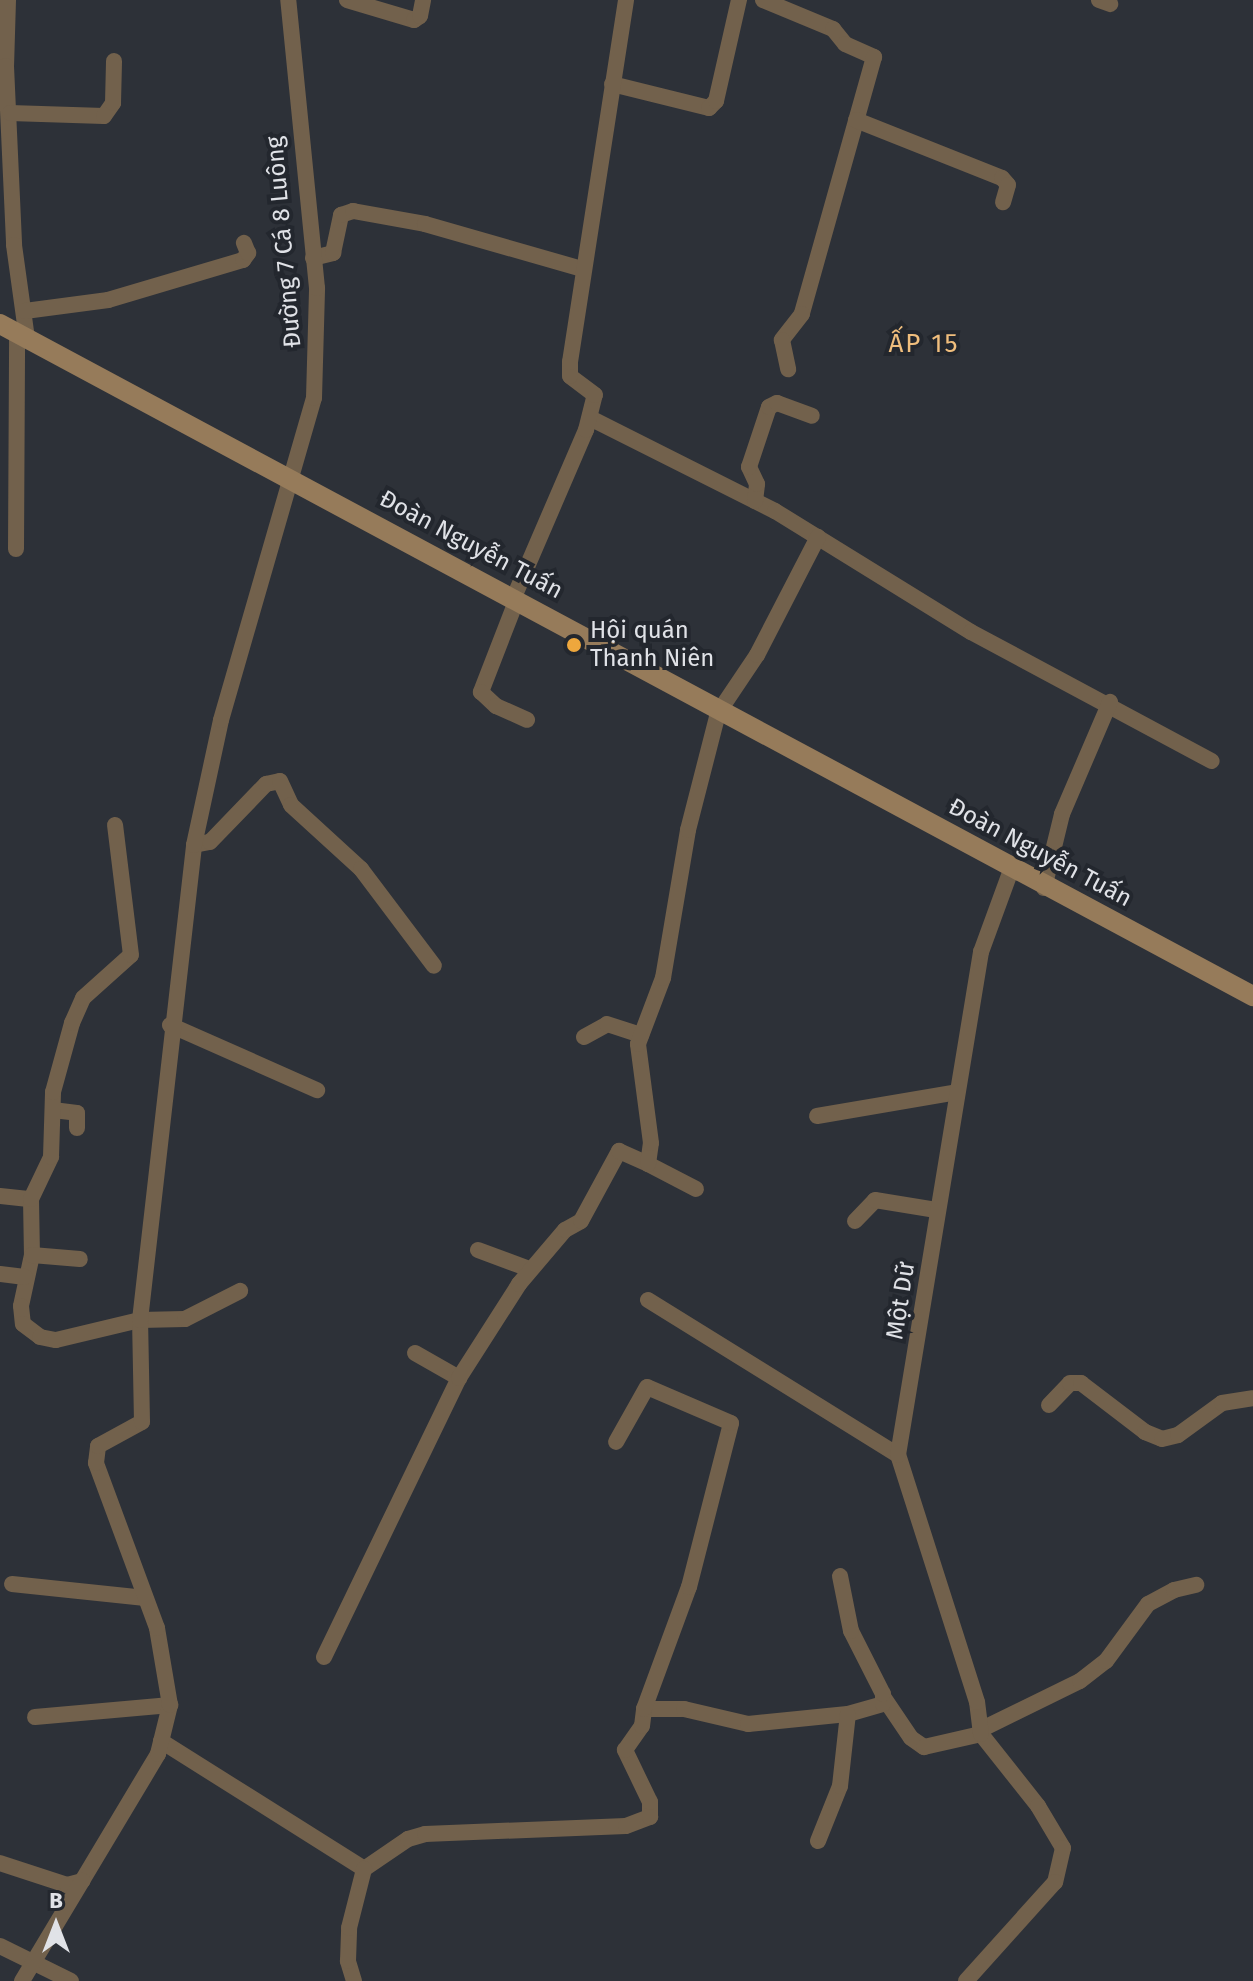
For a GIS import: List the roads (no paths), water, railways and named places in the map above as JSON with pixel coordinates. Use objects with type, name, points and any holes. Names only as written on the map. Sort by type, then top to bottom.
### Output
[{"type":"main road","name":"Đoàn Nguyễn Tuấn","points":[[15,332],[515,598],[718,713],[1044,888],[1253,996]]},
{"type":"street","points":[[8,0],[14,245],[25,311],[15,332],[16,549]]},
{"type":"street","name":"Đường 7 Cá 8 Luông","points":[[145,1598],[96,1463],[98,1446],[142,1422],[140,1320],[170,1025],[194,845],[221,720],[289,476],[306,435],[314,398],[318,352],[313,258],[288,0]]},
{"type":"street","points":[[347,0],[414,20],[420,16],[423,0]]},
{"type":"street","points":[[527,720],[496,706],[481,692],[515,598],[590,418],[595,395],[570,376],[582,269],[626,0]]},
{"type":"street","points":[[612,84],[709,108],[716,101],[739,0]]},
{"type":"street","points":[[763,0],[833,29],[845,44],[874,57],[802,314],[782,340],[788,369]]},
{"type":"street","points":[[10,113],[104,116],[113,103],[114,61]]},
{"type":"street","points":[[856,120],[1002,178],[1008,185],[1003,202]]},
{"type":"street","points":[[313,258],[333,253],[341,215],[353,211],[425,224],[582,269]]},
{"type":"street","points":[[25,311],[108,300],[243,260],[248,253],[244,243]]},
{"type":"street","points":[[755,501],[757,484],[749,467],[769,407],[777,403],[812,416]]},
{"type":"street","points":[[590,418],[755,501],[971,632],[1110,702],[1212,761]]},
{"type":"street","points":[[648,1164],[651,1143],[638,1056],[641,1035],[663,978],[688,830],[718,713],[757,655],[818,537]]},
{"type":"street","points":[[1044,888],[1062,814],[1110,702]]},
{"type":"street","points":[[194,845],[210,842],[266,784],[280,781],[291,805],[361,869],[434,966]]},
{"type":"street","points":[[115,825],[131,955],[83,998],[59,1066],[51,1157],[31,1199],[32,1255],[25,1277],[23,1324],[40,1337],[96,1334],[140,1320],[185,1319],[240,1291]]},
{"type":"street","name":"Một Dữ","points":[[980,1732],[977,1702],[898,1455],[923,1325],[936,1210],[981,952],[1011,870]]},
{"type":"street","points":[[584,1037],[607,1024],[641,1035]]},
{"type":"street","points":[[170,1025],[317,1090]]},
{"type":"street","points":[[817,1116],[957,1092]]},
{"type":"street","points":[[53,1110],[77,1113],[77,1128]]},
{"type":"street","points":[[324,1657],[459,1378],[529,1269],[581,1221],[619,1151],[696,1189]]},
{"type":"street","points":[[0,1196],[31,1199]]},
{"type":"street","points":[[855,1221],[866,1204],[875,1200],[936,1210]]},
{"type":"street","points":[[478,1250],[529,1269]]},
{"type":"street","points":[[32,1255],[80,1259]]},
{"type":"street","points":[[0,1274],[25,1277]]},
{"type":"street","points":[[648,1300],[898,1455]]},
{"type":"street","points":[[415,1353],[459,1378]]},
{"type":"street","points":[[1049,1405],[1070,1383],[1081,1383],[1145,1432],[1162,1439],[1178,1435],[1222,1403],[1253,1398]]},
{"type":"street","points":[[354,1981],[348,1961],[349,1928],[364,1869],[408,1839],[425,1834],[626,1826],[650,1817],[650,1802],[625,1750],[642,1726],[644,1709],[689,1587],[731,1423],[647,1387],[616,1442]]},
{"type":"street","points":[[840,1576],[851,1631],[884,1698],[911,1738],[924,1747],[980,1732],[1080,1681],[1106,1661],[1148,1604],[1196,1585]]},
{"type":"street","points":[[12,1584],[145,1598],[157,1628],[170,1705],[161,1741],[22,1981]]},
{"type":"street","points":[[644,1709],[684,1709],[748,1724],[848,1714],[883,1704],[884,1698]]},
{"type":"street","points":[[35,1717],[170,1705]]},
{"type":"street","points":[[818,1841],[840,1786],[848,1714]]},
{"type":"street","points":[[966,1981],[1031,1913],[1055,1882],[1063,1859],[1063,1848],[1038,1806],[980,1732]]},
{"type":"street","points":[[161,1741],[364,1869]]},
{"type":"street","points":[[0,1863],[67,1885],[82,1881]]},
{"type":"street","points":[[0,1946],[71,1981]]},
{"type":"place","name":"Hội quán Thanh Niên","points":[[574,645]]},
{"type":"district","name":"ẤP 15","points":[[924,344]]}]
